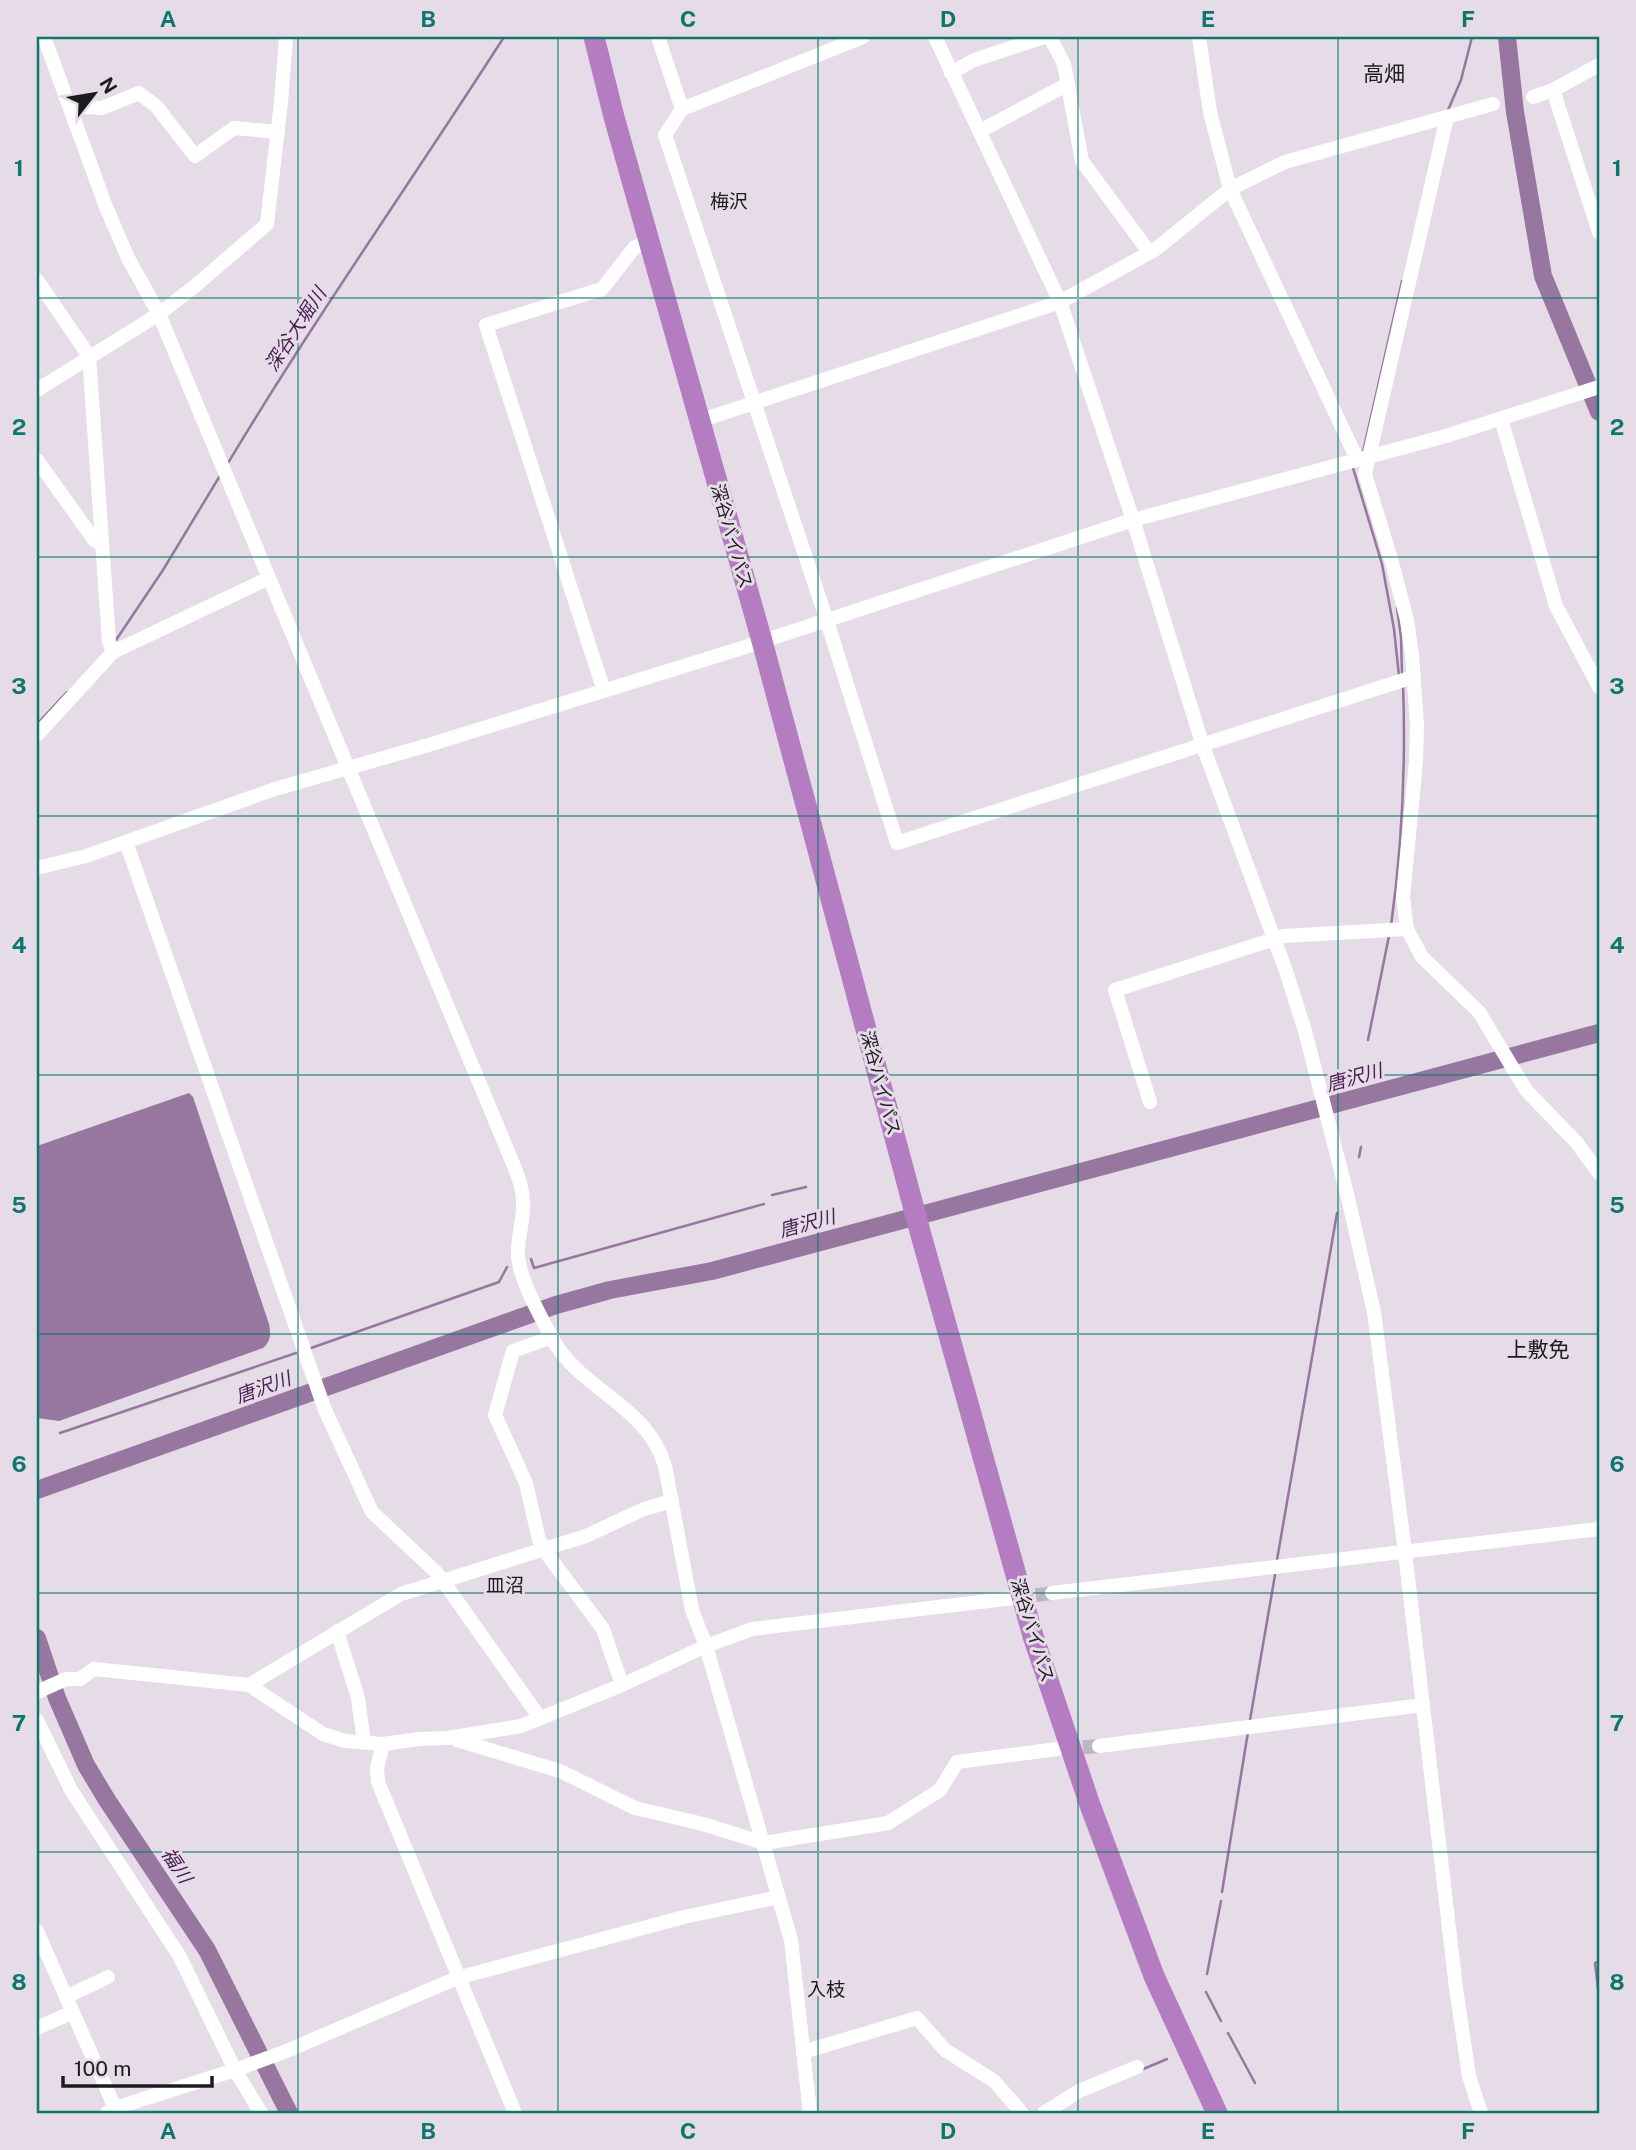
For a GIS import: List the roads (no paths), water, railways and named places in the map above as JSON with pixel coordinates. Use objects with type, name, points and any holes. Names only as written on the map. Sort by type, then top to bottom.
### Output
[{"type":"highway","name":"深谷バイパス","points":[[594,37],[762,641],[921,1234],[1029,1622],[1090,1805],[1154,1976],[1217,2113]]},
{"type":"street","points":[[44,37],[106,207],[128,258],[159,314],[521,1185],[523,1201],[518,1255],[523,1275],[551,1335],[570,1363],[631,1413],[652,1434],[663,1459],[692,1610],[706,1646],[791,1940],[810,2113]]},
{"type":"street","points":[[37,390],[159,314],[267,224],[286,37]]},
{"type":"street","points":[[658,37],[682,109]]},
{"type":"street","points":[[863,37],[682,109],[665,135],[827,621],[897,843],[1413,677]]},
{"type":"street","points":[[935,37],[1060,302],[1133,520],[1203,746],[1298,1008],[1351,1210],[1374,1312],[1446,1885],[1456,1988],[1469,2076],[1481,2113]]},
{"type":"street","points":[[951,73],[974,60],[1044,37]]},
{"type":"street","points":[[1050,37],[1064,64],[1082,161],[1149,252]]},
{"type":"street","points":[[1199,37],[1210,112],[1230,189],[1362,457],[1407,620],[1417,724],[1403,897],[1407,929],[1422,957],[1479,1012],[1526,1090],[1577,1143],[1599,1173]]},
{"type":"street","points":[[1533,97],[1553,90],[1599,65]]},
{"type":"street","points":[[980,131],[1068,84]]},
{"type":"street","points":[[1553,90],[1599,232]]},
{"type":"street","points":[[70,106],[102,108],[139,93],[157,107],[195,156],[234,128],[278,132]]},
{"type":"street","points":[[699,421],[1060,302],[1149,252],[1230,189],[1285,162],[1493,104]]},
{"type":"street","points":[[1362,457],[1447,117]]},
{"type":"street","points":[[604,691],[486,324],[602,289],[634,248],[649,240]]},
{"type":"street","points":[[37,280],[89,356],[101,544],[109,642],[113,652]]},
{"type":"street","points":[[37,868],[86,856],[275,789],[425,746],[827,621],[1133,520],[1447,436],[1599,387]]},
{"type":"street","points":[[1501,419],[1556,606],[1599,687]]},
{"type":"street","points":[[37,460],[95,541],[101,544]]},
{"type":"street","points":[[37,735],[113,652],[269,578]]},
{"type":"street","points":[[126,842],[311,1372],[325,1410],[372,1512],[442,1580],[540,1718]]},
{"type":"street","points":[[1150,1102],[1115,990],[1284,936],[1407,929]]},
{"type":"street","points":[[551,1335],[513,1351],[495,1415],[526,1483],[543,1549],[603,1629],[622,1685]]},
{"type":"street","points":[[249,1685],[401,1594],[586,1536],[644,1509],[672,1501]]},
{"type":"street","points":[[1052,1592],[1599,1529]]},
{"type":"street","points":[[37,1692],[65,1679],[80,1679],[94,1670],[249,1685],[323,1734],[345,1741],[383,1744],[447,1738],[521,1726],[622,1685],[706,1646],[752,1629],[1014,1598]]},
{"type":"street","points":[[337,1631],[358,1698],[364,1742]]},
{"type":"street","points":[[1099,1746],[1423,1705]]},
{"type":"street","points":[[37,1720],[71,1790],[180,1957],[261,2113]]},
{"type":"street","points":[[447,1738],[560,1771],[635,1808],[703,1824],[764,1843],[888,1823],[940,1790],[957,1762],[1057,1749]]},
{"type":"street","points":[[383,1744],[377,1768],[378,1782],[515,2113]]},
{"type":"street","points":[[37,1931],[73,2012],[111,2110],[284,2052],[457,1978],[673,1920],[779,1897]]},
{"type":"street","points":[[66,1997],[108,1978]]},
{"type":"street","points":[[37,2028],[73,2012]]},
{"type":"street","points":[[803,2052],[918,2018],[946,2050],[994,2081],[1022,2113]]},
{"type":"street","points":[[1044,2113],[1079,2091],[1137,2067]]},
{"type":"waterway","name":"深谷大堀川","points":[[228,463],[295,355],[504,37]]},
{"type":"waterway","points":[[1448,110],[1461,80],[1472,37]]},
{"type":"waterway","points":[[1507,37],[1515,112],[1543,276],[1599,412]]},
{"type":"waterway","points":[[1363,452],[1402,281]]},
{"type":"waterway","points":[[1353,468],[1382,564],[1394,629],[1399,676]]},
{"type":"waterway","name":"深谷大堀川","points":[[116,640],[163,570],[221,474]]},
{"type":"waterway","points":[[1397,608],[1402,674]]},
{"type":"waterway","points":[[1391,926],[1402,805],[1403,684]]},
{"type":"waterway","name":"深谷大堀川","points":[[37,724],[67,692]]},
{"type":"waterway","points":[[1368,1040],[1389,936]]},
{"type":"waterway","name":"唐沢川","points":[[37,1490],[556,1305],[610,1290],[712,1271],[1599,1033]]},
{"type":"waterway","points":[[1359,1157],[1361,1147]]},
{"type":"waterway","points":[[772,1195],[806,1187]]},
{"type":"waterway","points":[[531,1259],[534,1268],[764,1204]]},
{"type":"waterway","points":[[1277,1560],[1337,1213]]},
{"type":"waterway","points":[[311,1348],[499,1282],[507,1267]]},
{"type":"waterway","points":[[60,1433],[296,1353]]},
{"type":"waterway","points":[[1250,1720],[1275,1575]]},
{"type":"waterway","name":"福川","points":[[37,1638],[57,1698],[86,1765],[207,1950],[289,2113]]},
{"type":"waterway","points":[[1222,1892],[1248,1732]]},
{"type":"waterway","points":[[1207,1974],[1221,1901]]},
{"type":"waterway","points":[[1599,1961],[1595,1963],[1599,1997]]},
{"type":"waterway","points":[[1206,1992],[1221,2021]]},
{"type":"waterway","points":[[1228,2033],[1255,2083]]},
{"type":"waterway","points":[[1141,2070],[1167,2059]]},
{"type":"tunnel","points":[[1015,1598],[1052,1593]]},
{"type":"tunnel","points":[[1062,1749],[1099,1746]]},
{"type":"district","name":"高畑","points":[[1384,73]]},
{"type":"district","name":"梅沢","points":[[729,201]]},
{"type":"district","name":"上敷免","points":[[1538,1349]]},
{"type":"district","name":"皿沼","points":[[505,1585]]},
{"type":"district","name":"入枝","points":[[826,1989]]}]
